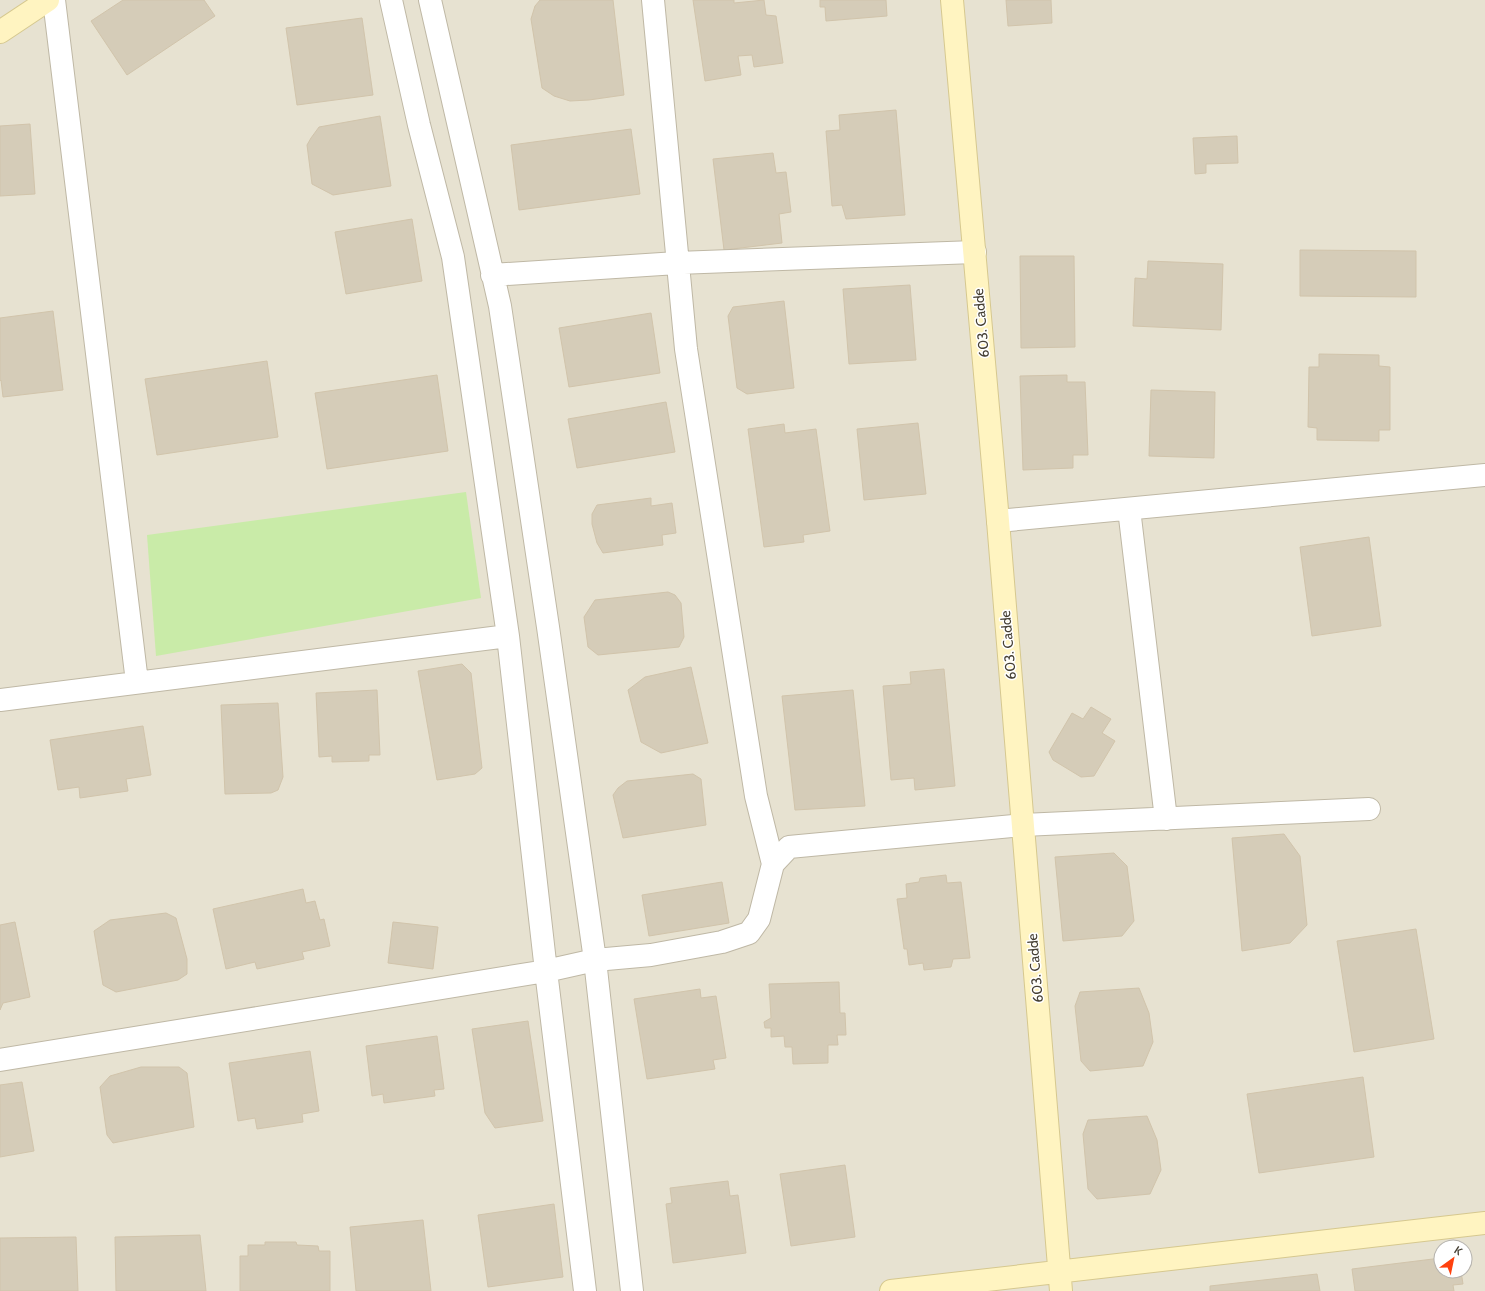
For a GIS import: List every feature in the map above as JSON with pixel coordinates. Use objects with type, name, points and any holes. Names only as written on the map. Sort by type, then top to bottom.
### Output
[{"type":"street","points":[[0,32],[48,0]]},
{"type":"street","points":[[54,0],[137,682]]},
{"type":"street","points":[[391,0],[419,125],[453,257],[508,636],[546,971],[585,1291]]},
{"type":"street","points":[[430,0],[500,306],[548,627],[595,960],[632,1291]]},
{"type":"street","points":[[0,1060],[546,971],[595,960],[651,955],[722,942],[749,934],[759,920],[773,864],[753,780],[686,349],[653,0]]},
{"type":"street","name":"603. Cadde","points":[[952,0],[998,521],[1061,1281]]},
{"type":"street","points":[[492,275],[678,263],[975,252]]},
{"type":"street","points":[[998,521],[1485,475]]},
{"type":"street","points":[[1129,509],[1166,818]]},
{"type":"street","points":[[0,700],[508,636]]},
{"type":"street","points":[[773,864],[789,847],[1023,825],[1369,809]]},
{"type":"street","points":[[892,1291],[1061,1281],[1485,1224]]},
{"type":"shaded area","points":[[0,0],[1485,0],[1485,1291],[0,1291]]},
{"type":"green space","points":[[466,492],[481,598],[156,656],[147,535]]},
{"type":"building","points":[[123,0],[204,0],[215,16],[127,75],[91,21]]},
{"type":"building","points":[[540,0],[613,0],[624,95],[570,101],[554,96],[542,88],[531,19],[535,6]]},
{"type":"building","points":[[693,0],[734,0],[734,3],[764,0],[766,15],[776,16],[783,63],[754,67],[752,55],[738,56],[741,75],[705,81]]},
{"type":"building","points":[[820,0],[886,0],[887,16],[826,21],[825,7],[820,7]]},
{"type":"building","points":[[1006,0],[1051,0],[1052,23],[1008,26]]},
{"type":"building","points":[[362,18],[373,95],[297,105],[286,28]]},
{"type":"building","points":[[896,110],[905,215],[846,219],[842,205],[832,206],[826,131],[840,130],[839,115]]},
{"type":"building","points":[[380,116],[391,186],[333,195],[312,184],[307,145],[319,127]]},
{"type":"building","points":[[30,124],[35,194],[0,196],[0,126]]},
{"type":"building","points":[[631,129],[640,194],[519,210],[511,145]]},
{"type":"building","points":[[1237,136],[1238,163],[1206,164],[1206,173],[1195,174],[1193,138]]},
{"type":"building","points":[[773,153],[776,173],[786,172],[791,212],[779,214],[782,243],[724,250],[713,159]]},
{"type":"building","points":[[412,219],[422,281],[346,294],[335,232]]},
{"type":"building","points":[[1300,250],[1416,251],[1416,297],[1300,296]]},
{"type":"building","points":[[1020,256],[1074,256],[1075,347],[1021,348]]},
{"type":"building","points":[[1148,261],[1223,264],[1221,330],[1133,326],[1135,278],[1147,279]]},
{"type":"building","points":[[910,285],[916,360],[849,364],[843,289]]},
{"type":"building","points":[[784,301],[794,388],[747,394],[737,388],[728,316],[733,307]]},
{"type":"building","points":[[53,311],[63,390],[3,397],[1,380],[0,381],[0,318]]},
{"type":"building","points":[[651,313],[660,373],[569,387],[559,328]]},
{"type":"building","points":[[1319,354],[1379,355],[1379,366],[1390,367],[1390,430],[1379,430],[1379,441],[1317,440],[1317,428],[1308,427],[1309,367],[1319,367]]},
{"type":"building","points":[[267,361],[278,437],[157,455],[145,379]]},
{"type":"building","points":[[437,375],[448,451],[327,469],[315,393]]},
{"type":"building","points":[[1067,375],[1067,382],[1085,382],[1088,455],[1073,455],[1073,468],[1023,470],[1020,376]]},
{"type":"building","points":[[1151,390],[1215,392],[1214,458],[1149,456]]},
{"type":"building","points":[[666,402],[675,452],[577,468],[568,419]]},
{"type":"building","points":[[918,423],[926,494],[864,500],[857,429]]},
{"type":"building","points":[[784,424],[785,433],[816,429],[830,531],[803,535],[804,542],[764,547],[748,429]]},
{"type":"building","points":[[651,498],[651,506],[672,503],[676,533],[662,535],[663,545],[603,553],[597,543],[592,524],[592,514],[597,505]]},
{"type":"building","points":[[1369,537],[1381,626],[1312,636],[1300,547]]},
{"type":"building","points":[[668,592],[675,595],[681,603],[684,637],[679,647],[598,655],[588,647],[584,617],[595,600]]},
{"type":"building","points":[[462,664],[471,673],[482,768],[475,774],[437,780],[418,671]]},
{"type":"building","points":[[691,667],[708,743],[661,753],[641,742],[628,690],[645,677]]},
{"type":"building","points":[[944,669],[955,786],[915,790],[914,778],[891,780],[883,686],[911,684],[910,672]]},
{"type":"building","points":[[377,690],[380,755],[369,755],[369,761],[332,762],[332,756],[319,757],[316,693]]},
{"type":"building","points":[[853,690],[865,806],[795,810],[782,696]]},
{"type":"building","points":[[278,703],[283,777],[278,790],[271,793],[225,794],[221,705]]},
{"type":"building","points":[[1091,707],[1111,719],[1102,733],[1115,741],[1094,776],[1081,777],[1053,760],[1049,752],[1072,713],[1083,719]]},
{"type":"building","points":[[143,726],[151,775],[126,779],[128,791],[80,798],[79,787],[58,790],[50,740]]},
{"type":"building","points":[[693,774],[701,779],[706,825],[623,838],[613,795],[618,788],[627,781]]},
{"type":"building","points":[[1284,834],[1300,856],[1307,925],[1290,943],[1242,951],[1232,838]]},
{"type":"building","points":[[1114,853],[1127,866],[1134,921],[1122,936],[1063,941],[1055,857]]},
{"type":"building","points":[[946,875],[947,883],[961,882],[970,958],[953,959],[951,967],[924,970],[923,963],[909,965],[907,949],[904,949],[897,899],[907,898],[906,884],[919,882],[920,878]]},
{"type":"building","points":[[722,882],[729,923],[649,936],[642,895]]},
{"type":"building","points":[[303,889],[306,903],[315,901],[320,920],[324,919],[330,946],[302,952],[304,959],[257,969],[255,962],[226,969],[213,909]]},
{"type":"building","points":[[166,913],[176,918],[187,959],[187,974],[178,980],[116,992],[103,985],[94,931],[110,920]]},
{"type":"building","points":[[15,922],[30,997],[3,1003],[0,1010],[0,925]]},
{"type":"building","points":[[393,922],[438,927],[433,969],[388,963]]},
{"type":"building","points":[[1416,929],[1434,1039],[1354,1052],[1337,941]]},
{"type":"building","points":[[839,982],[840,1013],[845,1013],[846,1035],[837,1035],[838,1045],[828,1045],[828,1063],[793,1064],[792,1047],[785,1047],[784,1036],[771,1037],[771,1028],[765,1028],[764,1022],[771,1018],[769,984]]},
{"type":"building","points":[[1139,988],[1149,1013],[1153,1042],[1143,1066],[1090,1071],[1081,1061],[1075,1006],[1080,992]]},
{"type":"building","points":[[700,989],[701,998],[716,996],[726,1058],[713,1060],[715,1069],[647,1079],[634,999]]},
{"type":"building","points":[[528,1021],[543,1121],[495,1128],[485,1113],[472,1029]]},
{"type":"building","points":[[437,1036],[444,1089],[434,1090],[435,1096],[384,1103],[383,1094],[372,1096],[366,1046]]},
{"type":"building","points":[[310,1051],[319,1111],[302,1114],[303,1122],[257,1129],[255,1118],[238,1121],[229,1063]]},
{"type":"building","points":[[141,1067],[179,1067],[187,1073],[194,1127],[113,1143],[107,1135],[100,1087],[110,1076]]},
{"type":"building","points":[[1363,1077],[1374,1157],[1259,1173],[1247,1094]]},
{"type":"building","points":[[22,1082],[34,1151],[0,1157],[0,1085]]},
{"type":"building","points":[[1147,1116],[1157,1140],[1161,1170],[1150,1194],[1097,1199],[1088,1189],[1083,1134],[1088,1120]]},
{"type":"building","points":[[845,1165],[855,1237],[791,1246],[780,1174]]},
{"type":"building","points":[[728,1181],[730,1196],[738,1195],[746,1253],[673,1263],[666,1204],[672,1203],[670,1188]]},
{"type":"building","points":[[554,1204],[563,1277],[488,1287],[478,1215]]},
{"type":"building","points":[[423,1220],[431,1291],[356,1291],[350,1227]]},
{"type":"building","points":[[200,1235],[206,1291],[116,1291],[115,1237]]},
{"type":"building","points":[[76,1237],[78,1291],[0,1291],[0,1238]]},
{"type":"building","points":[[265,1242],[296,1242],[297,1245],[318,1246],[319,1251],[330,1251],[330,1291],[240,1291],[240,1256],[248,1256],[248,1245],[265,1245]]},
{"type":"building","points":[[1433,1259],[1433,1279],[1462,1279],[1463,1284],[1453,1285],[1454,1291],[1355,1291],[1352,1269]]},
{"type":"building","points":[[1317,1274],[1320,1291],[1210,1291],[1210,1286]]}]
